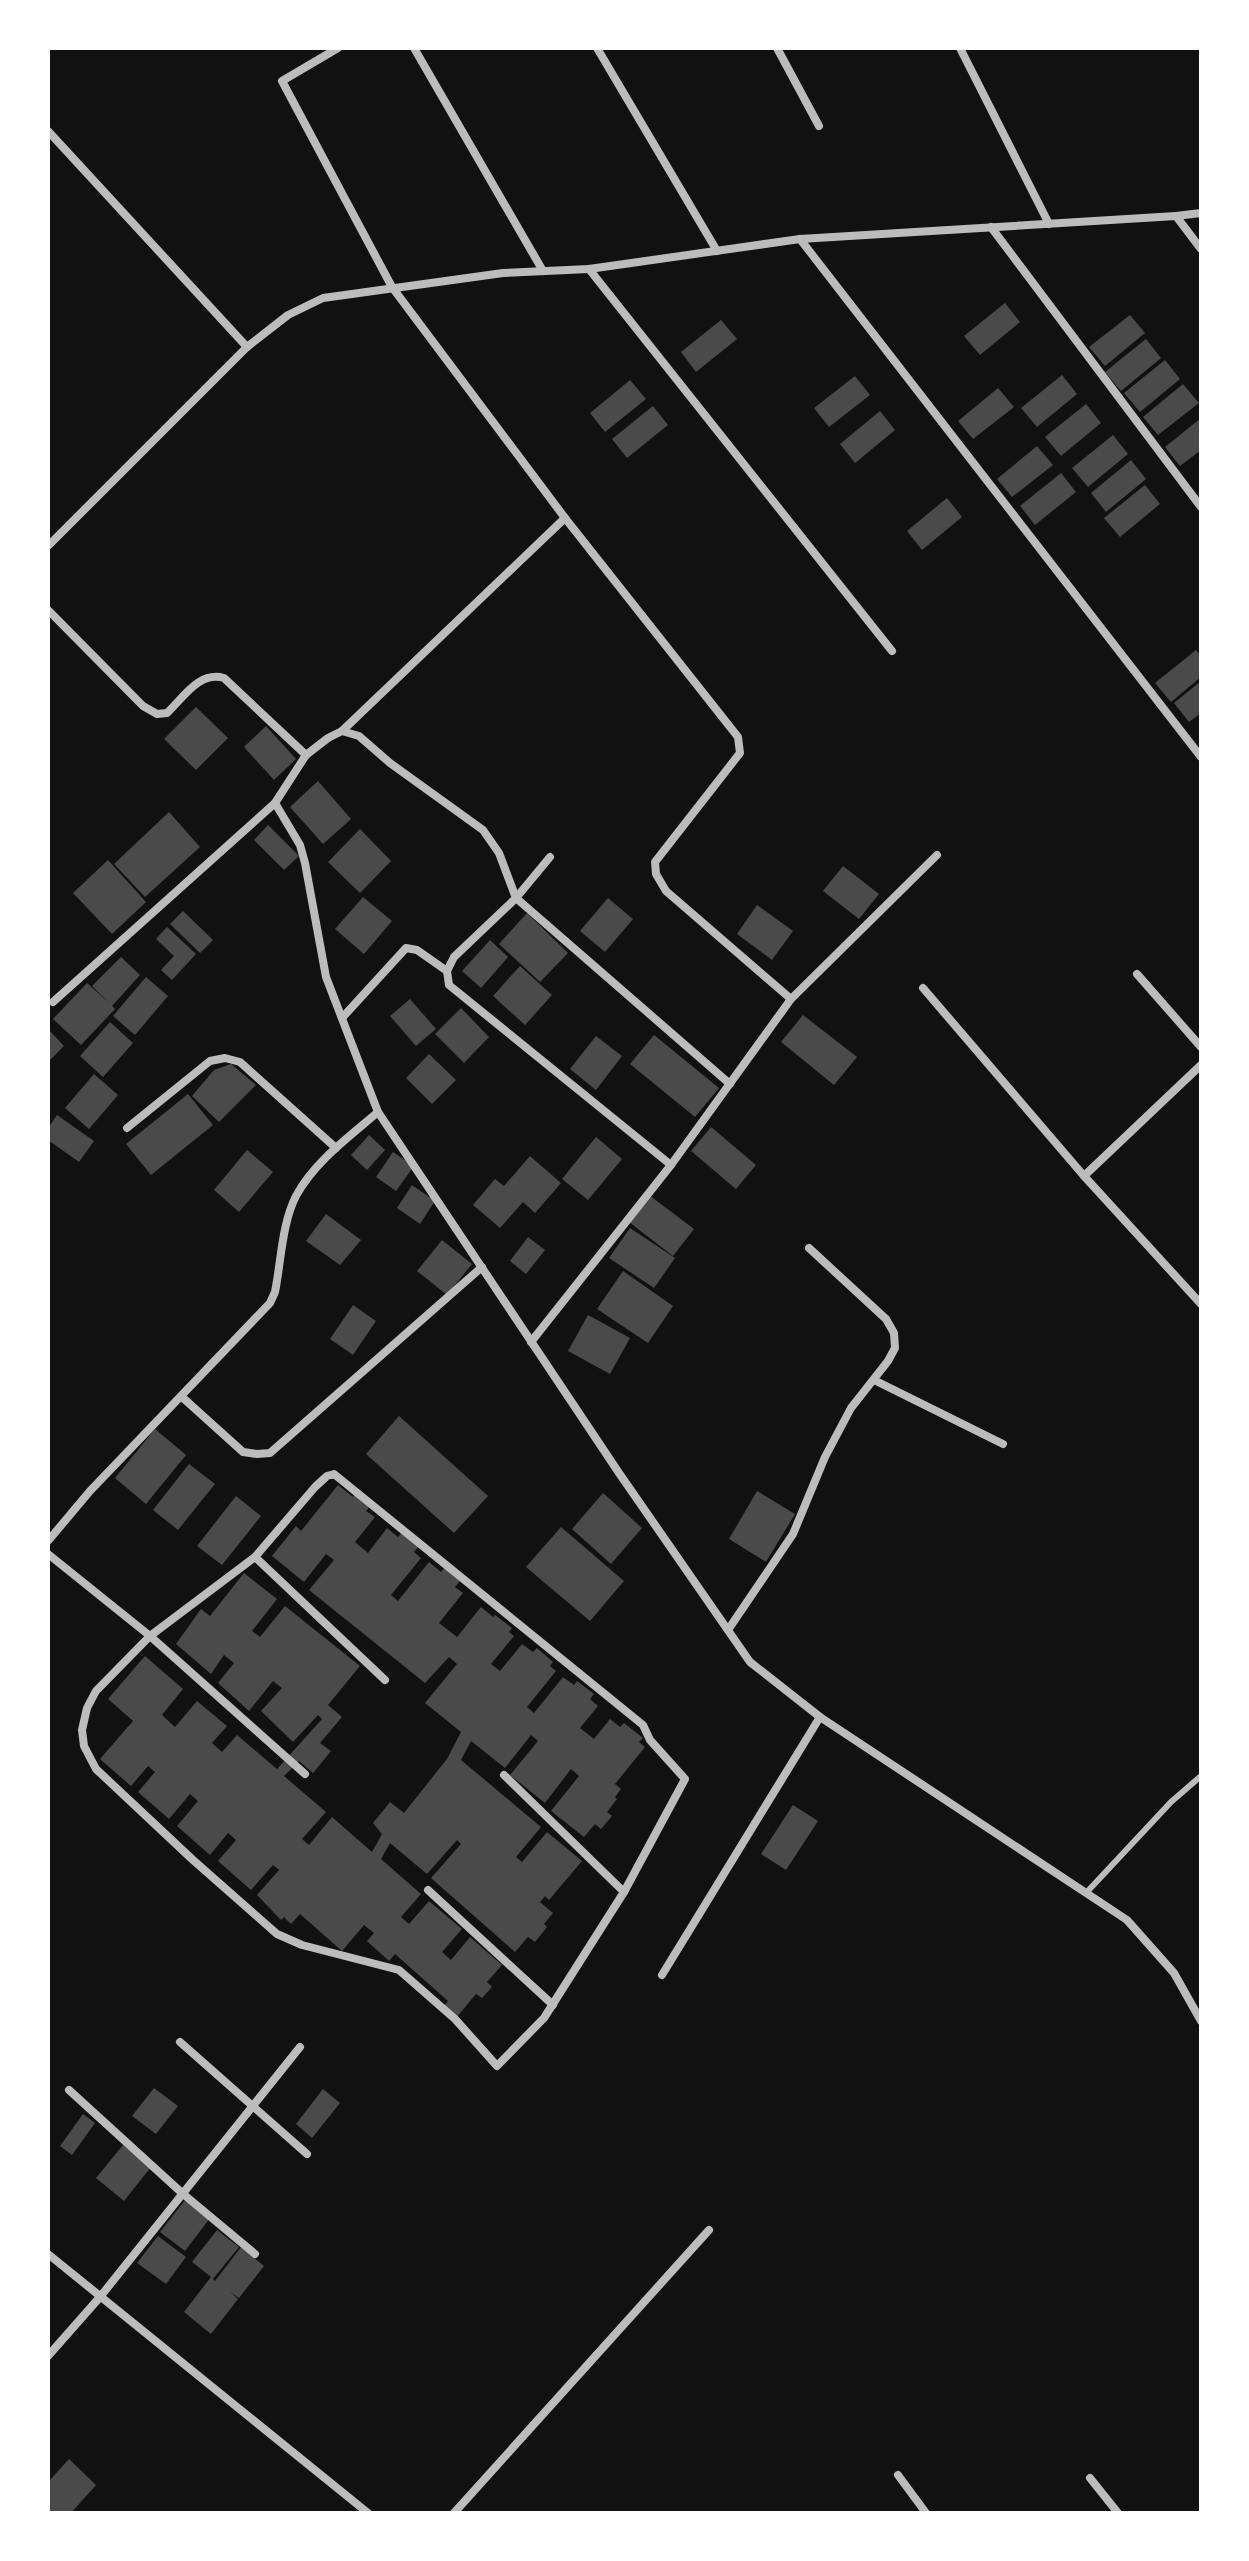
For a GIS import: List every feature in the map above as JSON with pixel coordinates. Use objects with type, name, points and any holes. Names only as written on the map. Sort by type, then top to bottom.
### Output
[{"type":"street","points":[[338,48],[282,81],[392,287],[565,518],[738,737],[740,753],[655,862],[656,874],[666,891],[791,999]]},
{"type":"street","points":[[414,48],[543,271]]},
{"type":"street","points":[[597,48],[717,251]]},
{"type":"street","points":[[777,48],[819,126]]},
{"type":"street","points":[[960,48],[1049,224]]},
{"type":"street","points":[[48,131],[247,347]]},
{"type":"street","points":[[48,546],[247,347],[288,315],[323,298],[503,273],[589,269],[800,239],[1201,213]]},
{"type":"street","points":[[1176,216],[1201,249]]},
{"type":"street","points":[[991,227],[1201,507]]},
{"type":"street","points":[[800,239],[1201,757]]},
{"type":"street","points":[[589,269],[892,651]]},
{"type":"street","points":[[53,1002],[275,803],[306,755],[342,731],[565,518]]},
{"type":"street","points":[[48,610],[143,706],[157,714],[167,713],[202,679],[214,675],[224,678],[306,755]]},
{"type":"street","points":[[342,731],[359,736],[390,763],[483,830],[499,853],[516,898],[730,1084]]},
{"type":"street","points":[[275,803],[300,845],[322,958],[378,1112],[750,1662],[820,1717],[1127,1920],[1174,1973],[1201,2021]]},
{"type":"street","points":[[531,1342],[671,1165],[791,999],[937,855]]},
{"type":"street","points":[[550,857],[516,898],[454,957],[447,971],[449,985],[671,1165]]},
{"type":"street","points":[[342,1018],[406,948],[417,950],[447,971]]},
{"type":"street","points":[[1137,974],[1201,1047]]},
{"type":"street","points":[[923,988],[1084,1176],[1201,1304]]},
{"type":"street","points":[[127,1128],[210,1061],[225,1058],[240,1062],[336,1148]]},
{"type":"street","points":[[1084,1176],[1201,1065]]},
{"type":"street","points":[[48,1541],[90,1491],[270,1303],[296,1197],[336,1148],[378,1112]]},
{"type":"street","points":[[728,1630],[793,1534],[825,1457],[851,1408],[895,1348],[894,1333],[886,1319],[809,1248]]},
{"type":"street","points":[[182,1397],[243,1452],[270,1453],[482,1267]]},
{"type":"street","points":[[874,1380],[1003,1444]]},
{"type":"street","points":[[337,1474],[643,1725],[650,1740],[685,1779],[624,1892],[553,2005],[497,2066],[455,2019],[399,1970],[302,1945],[277,1934],[96,1769],[86,1752],[82,1730],[87,1708],[96,1691],[150,1636],[255,1557],[315,1487],[327,1476],[337,1474]]},
{"type":"street","points":[[48,1554],[150,1636],[305,1774]]},
{"type":"street","points":[[255,1557],[385,1680]]},
{"type":"street","points":[[662,1975],[820,1717]]},
{"type":"street","points":[[504,1775],[624,1892]]},
{"type":"street","points":[[428,1890],[553,2005]]},
{"type":"street","points":[[180,2042],[307,2154]]},
{"type":"street","points":[[48,2356],[100,2297],[300,2047]]},
{"type":"street","points":[[69,2090],[182,2193],[255,2254]]},
{"type":"street","points":[[454,2513],[709,2230]]},
{"type":"street","points":[[48,2254],[368,2513]]},
{"type":"street","points":[[898,2475],[926,2513]]},
{"type":"street","points":[[1090,2478],[1118,2513]]},
{"type":"lane","points":[[1086,1893],[1171,1802],[1201,1776]]},
{"type":"building","points":[[1005,303],[1020,322],[980,355],[964,336]]},
{"type":"building","points":[[1130,315],[1145,333],[1105,366],[1089,347]]},
{"type":"building","points":[[721,320],[737,339],[696,372],[681,352]]},
{"type":"building","points":[[1146,339],[1161,358],[1121,391],[1105,372]]},
{"type":"building","points":[[1165,360],[1180,379],[1140,412],[1124,393]]},
{"type":"building","points":[[1062,375],[1077,394],[1037,427],[1021,408]]},
{"type":"building","points":[[855,376],[870,395],[829,427],[814,408]]},
{"type":"building","points":[[630,380],[646,399],[605,432],[590,413]]},
{"type":"building","points":[[1183,384],[1199,403],[1158,435],[1143,417]]},
{"type":"building","points":[[998,388],[1014,407],[973,439],[958,421]]},
{"type":"building","points":[[1086,404],[1101,423],[1061,456],[1045,437]]},
{"type":"building","points":[[653,406],[668,425],[627,458],[612,439]]},
{"type":"building","points":[[880,411],[895,430],[855,463],[840,444]]},
{"type":"building","points":[[1201,418],[1201,450],[1180,466],[1165,447]]},
{"type":"building","points":[[1113,435],[1128,454],[1088,487],[1072,468]]},
{"type":"building","points":[[1037,446],[1053,465],[1012,497],[997,479]]},
{"type":"building","points":[[1131,460],[1146,479],[1106,512],[1091,493]]},
{"type":"building","points":[[1061,473],[1076,492],[1035,525],[1020,506]]},
{"type":"building","points":[[1145,485],[1160,504],[1120,537],[1104,518]]},
{"type":"building","points":[[947,498],[962,517],[922,550],[907,531]]},
{"type":"building","points":[[1196,650],[1201,656],[1201,677],[1171,702],[1155,683]]},
{"type":"building","points":[[1201,681],[1201,713],[1189,722],[1174,703]]},
{"type":"building","points":[[196,707],[228,738],[196,770],[164,739]]},
{"type":"building","points":[[266,726],[296,759],[274,780],[244,747]]},
{"type":"building","points":[[318,781],[351,819],[323,844],[290,807]]},
{"type":"building","points":[[169,812],[200,847],[145,897],[114,864]]},
{"type":"building","points":[[268,825],[299,856],[284,870],[254,840]]},
{"type":"building","points":[[360,829],[391,861],[360,893],[328,862]]},
{"type":"building","points":[[108,860],[146,902],[112,934],[73,893]]},
{"type":"building","points":[[843,866],[879,894],[859,919],[823,891]]},
{"type":"building","points":[[363,897],[392,921],[364,954],[335,929]]},
{"type":"building","points":[[608,898],[633,919],[605,952],[580,931]]},
{"type":"building","points":[[757,905],[793,931],[772,960],[737,934]]},
{"type":"building","points":[[183,911],[213,940],[200,953],[170,924]]},
{"type":"building","points":[[527,913],[568,953],[540,982],[499,944]]},
{"type":"building","points":[[167,927],[196,954],[172,980],[161,970],[174,956],[156,939]]},
{"type":"building","points":[[490,940],[508,957],[481,988],[462,971]]},
{"type":"building","points":[[121,957],[140,975],[112,1006],[115,1009],[81,1045],[53,1019],[87,983],[109,1003],[92,986]]},
{"type":"building","points":[[520,966],[552,995],[525,1025],[493,996]]},
{"type":"building","points":[[146,977],[168,996],[135,1035],[113,1016]]},
{"type":"building","points":[[410,999],[436,1029],[416,1046],[390,1016]]},
{"type":"building","points":[[461,1008],[489,1037],[464,1063],[435,1034]]},
{"type":"building","points":[[803,1015],[857,1057],[834,1085],[781,1042]]},
{"type":"building","points":[[110,1022],[133,1043],[103,1077],[80,1056]]},
{"type":"building","points":[[48,1029],[64,1046],[48,1062]]},
{"type":"building","points":[[654,1035],[719,1088],[695,1117],[630,1064]]},
{"type":"building","points":[[596,1036],[622,1056],[596,1090],[570,1069]]},
{"type":"building","points":[[429,1054],[456,1080],[432,1104],[406,1078]]},
{"type":"building","points":[[231,1064],[256,1085],[219,1122],[192,1096],[214,1070]]},
{"type":"building","points":[[94,1074],[118,1095],[89,1129],[65,1108]]},
{"type":"building","points":[[188,1094],[213,1125],[151,1175],[126,1144]]},
{"type":"building","points":[[57,1115],[94,1141],[79,1162],[48,1140],[48,1128]]},
{"type":"building","points":[[711,1127],[756,1165],[736,1189],[691,1151]]},
{"type":"building","points":[[369,1135],[385,1150],[367,1170],[351,1155]]},
{"type":"building","points":[[596,1137],[622,1159],[588,1200],[562,1179]]},
{"type":"building","points":[[247,1150],[273,1172],[239,1212],[214,1190]]},
{"type":"building","points":[[393,1152],[414,1166],[396,1191],[376,1177]]},
{"type":"building","points":[[530,1156],[561,1183],[535,1213],[523,1202],[500,1228],[473,1205],[495,1179],[504,1186]]},
{"type":"building","points":[[412,1185],[435,1201],[420,1224],[397,1208]]},
{"type":"building","points":[[649,1195],[694,1229],[673,1256],[629,1222]]},
{"type":"building","points":[[326,1214],[361,1240],[340,1265],[306,1241]]},
{"type":"building","points":[[630,1228],[675,1258],[654,1288],[609,1258]]},
{"type":"building","points":[[528,1237],[545,1250],[526,1274],[510,1261]]},
{"type":"building","points":[[442,1240],[472,1264],[447,1295],[417,1271]]},
{"type":"building","points":[[623,1271],[673,1306],[648,1343],[597,1309]]},
{"type":"building","points":[[353,1305],[376,1321],[353,1355],[330,1339]]},
{"type":"building","points":[[588,1315],[630,1338],[610,1374],[568,1351]]},
{"type":"building","points":[[399,1416],[488,1496],[454,1533],[366,1454]]},
{"type":"building","points":[[155,1429],[186,1455],[146,1504],[115,1478]]},
{"type":"building","points":[[189,1464],[215,1484],[178,1530],[153,1510]]},
{"type":"building","points":[[338,1485],[353,1497],[355,1493],[370,1506],[366,1511],[375,1517],[355,1542],[368,1553],[387,1528],[398,1537],[402,1532],[419,1546],[414,1552],[421,1558],[391,1595],[398,1601],[429,1562],[441,1572],[444,1568],[460,1581],[455,1587],[463,1593],[439,1623],[457,1637],[481,1607],[512,1628],[509,1632],[514,1636],[491,1664],[500,1671],[522,1644],[533,1652],[537,1648],[553,1662],[550,1666],[556,1671],[527,1707],[534,1713],[563,1677],[574,1685],[577,1681],[594,1694],[590,1699],[598,1706],[580,1728],[594,1739],[610,1719],[620,1727],[624,1723],[643,1738],[639,1742],[645,1747],[615,1784],[621,1789],[607,1812],[612,1816],[601,1829],[595,1824],[584,1837],[551,1811],[579,1776],[571,1769],[545,1803],[510,1775],[538,1741],[531,1735],[505,1768],[471,1741],[461,1760],[541,1827],[516,1857],[522,1862],[547,1832],[582,1861],[549,1900],[545,1896],[540,1902],[553,1913],[544,1924],[547,1927],[535,1942],[528,1937],[515,1952],[431,1878],[461,1844],[457,1840],[427,1874],[390,1843],[381,1859],[421,1894],[401,1917],[409,1924],[429,1901],[462,1929],[442,1952],[451,1960],[470,1937],[502,1965],[487,1982],[492,1987],[482,1998],[476,1994],[456,2018],[443,2007],[448,2001],[395,1954],[389,1961],[367,1941],[374,1933],[364,1925],[342,1951],[300,1914],[291,1924],[284,1917],[281,1920],[257,1895],[279,1870],[273,1865],[251,1890],[218,1861],[236,1840],[228,1833],[210,1855],[177,1826],[198,1801],[190,1794],[169,1819],[138,1792],[155,1772],[148,1766],[131,1786],[100,1759],[133,1721],[108,1699],[145,1656],[183,1689],[162,1715],[175,1727],[197,1701],[227,1726],[212,1743],[222,1752],[237,1735],[277,1769],[322,1719],[318,1715],[293,1742],[261,1711],[282,1688],[273,1681],[249,1711],[218,1683],[234,1663],[224,1655],[211,1674],[176,1644],[201,1609],[210,1616],[244,1573],[277,1599],[252,1631],[260,1637],[285,1606],[360,1666],[328,1705],[342,1717],[320,1743],[331,1751],[313,1773],[299,1761],[284,1776],[326,1812],[302,1839],[309,1845],[332,1817],[372,1852],[382,1834],[373,1823],[390,1802],[404,1813],[447,1759],[461,1732],[425,1703],[457,1664],[449,1657],[425,1683],[309,1590],[334,1560],[326,1554],[304,1582],[272,1556],[296,1526],[301,1531]]},
{"type":"building","points":[[757,1491],[795,1514],[766,1562],[729,1539]]},
{"type":"building","points":[[603,1493],[642,1528],[611,1564],[572,1529]]},
{"type":"building","points":[[236,1496],[261,1516],[222,1565],[197,1546]]},
{"type":"building","points":[[561,1527],[624,1581],[590,1621],[526,1567]]},
{"type":"building","points":[[793,1805],[818,1821],[786,1870],[761,1854]]},
{"type":"building","points":[[154,2088],[178,2106],[156,2134],[132,2116]]},
{"type":"building","points":[[323,2089],[340,2103],[312,2138],[296,2124]]},
{"type":"building","points":[[83,2114],[95,2123],[72,2155],[60,2146]]},
{"type":"building","points":[[123,2145],[151,2167],[124,2201],[96,2178]]},
{"type":"building","points":[[186,2199],[210,2218],[185,2251],[160,2232]]},
{"type":"building","points":[[217,2230],[239,2247],[213,2279],[215,2281],[241,2247],[264,2266],[239,2298],[230,2292],[238,2299],[211,2334],[184,2312],[211,2277],[192,2262]]},
{"type":"building","points":[[158,2236],[186,2257],[166,2284],[137,2263]]},
{"type":"building","points":[[69,2459],[96,2485],[71,2513],[48,2513],[48,2482]]}]
